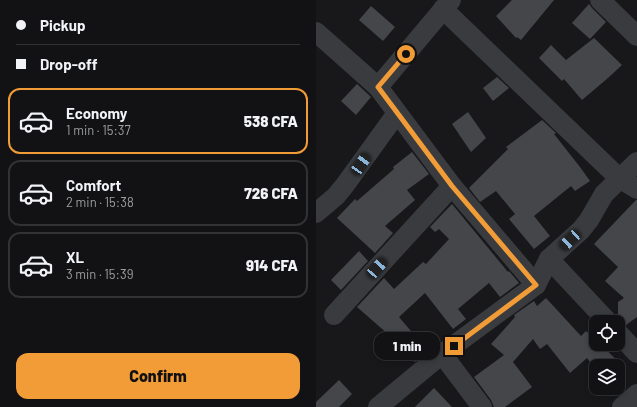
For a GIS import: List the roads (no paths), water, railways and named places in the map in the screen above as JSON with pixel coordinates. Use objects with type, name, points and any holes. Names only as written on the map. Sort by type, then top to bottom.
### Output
[{"type":"street","points":[[600,0],[635,29]]},
{"type":"street","points":[[378,87],[447,5],[619,178],[637,189]]},
{"type":"street","points":[[316,32],[378,87],[452,186],[536,285]]},
{"type":"street","points":[[316,213],[336,196],[345,185],[397,113]]},
{"type":"street","points":[[378,407],[442,354],[536,285],[549,259],[580,230],[589,220],[604,194],[637,162]]},
{"type":"street","points":[[334,315],[452,186]]},
{"type":"street","points":[[549,259],[601,315]]},
{"type":"street","points":[[625,340],[637,353]]},
{"type":"street","points":[[442,354],[482,407]]}]
